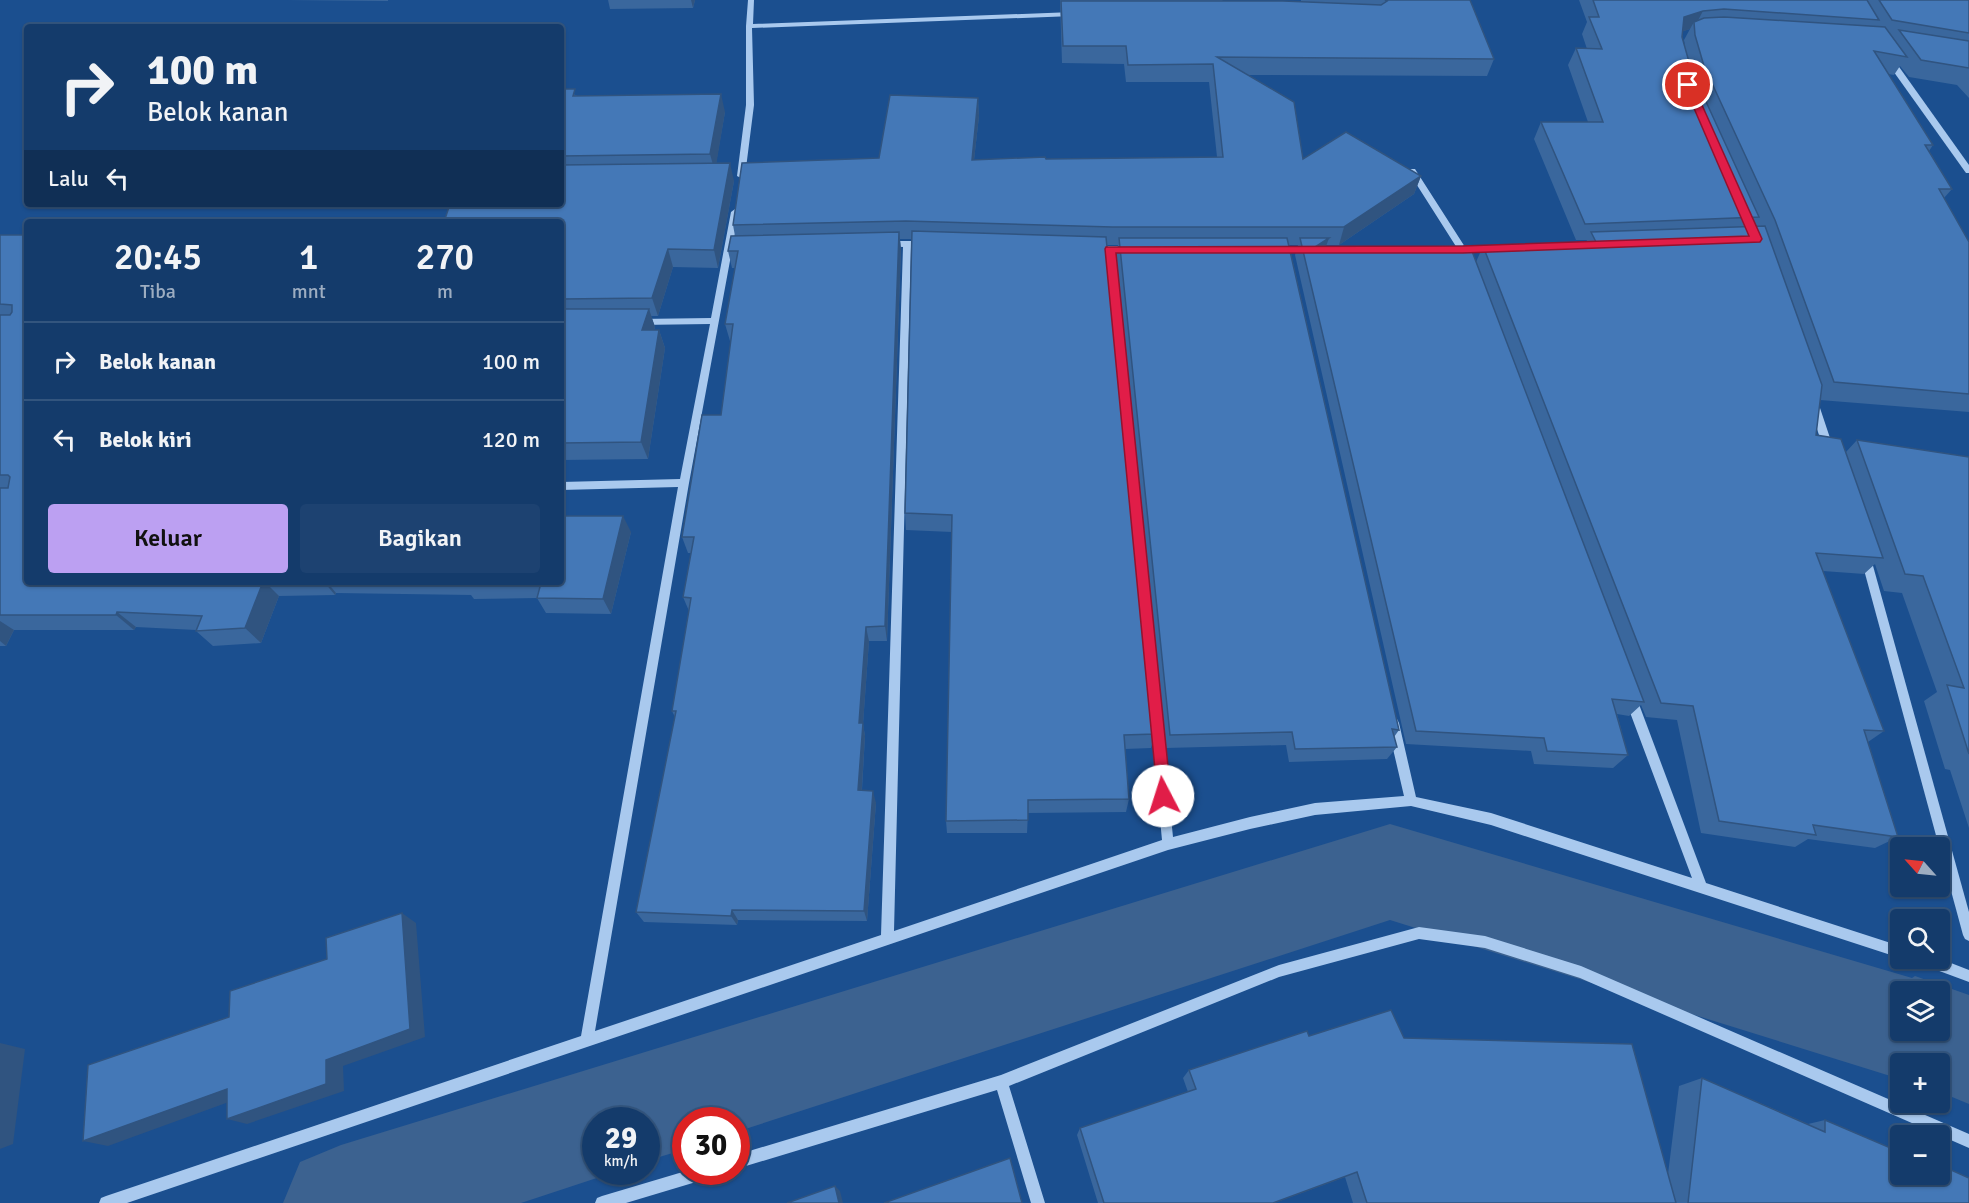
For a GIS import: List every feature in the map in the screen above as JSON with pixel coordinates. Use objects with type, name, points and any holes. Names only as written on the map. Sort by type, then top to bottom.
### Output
[{"type":"street","points":[[740,186],[750,105],[749,26],[752,0]]},
{"type":"street","points":[[749,26],[913,22],[1080,14]]},
{"type":"street","points":[[1883,50],[1969,171]]},
{"type":"street","points":[[1411,170],[1463,250],[1467,261]]},
{"type":"street","points":[[730,176],[741,176]]},
{"type":"street","points":[[587,1040],[684,483],[736,207]]},
{"type":"street","points":[[887,940],[907,244]]},
{"type":"street","points":[[872,245],[931,245]]},
{"type":"street","points":[[1522,248],[1592,245]]},
{"type":"street","points":[[729,248],[741,248]]},
{"type":"street","points":[[1451,250],[1510,248]]},
{"type":"street","points":[[1086,249],[1146,249]]},
{"type":"street","points":[[1110,249],[1168,844]]},
{"type":"street","points":[[632,322],[716,321]]},
{"type":"street","points":[[1810,396],[1833,462]]},
{"type":"street","points":[[564,486],[684,483]]},
{"type":"street","points":[[1860,540],[1872,574],[1969,935]]},
{"type":"street","points":[[1626,686],[1701,887]]},
{"type":"street","points":[[1390,709],[1410,801]]},
{"type":"street","points":[[106,1203],[1168,844],[1315,809],[1410,801],[1491,819],[1890,949]]},
{"type":"street","points":[[750,1158],[1001,1082],[1280,971],[1419,933],[1485,942],[1581,972],[1969,1141]]},
{"type":"street","points":[[1950,969],[1969,976]]},
{"type":"street","points":[[1001,1082],[1038,1203]]},
{"type":"street","points":[[602,1203],[672,1182]]},
{"type":"building","points":[[1385,0],[1470,0],[1494,59],[1217,57],[1294,102],[1303,159],[1346,132],[1421,176],[1344,227],[1112,227],[906,221],[733,225],[742,163],[879,158],[890,95],[978,98],[972,160],[1045,157],[1046,159],[1223,157],[1213,64],[1128,65],[1126,46],[1063,46],[1061,1],[1283,1],[1381,5],[1387,1]]},
{"type":"building","points":[[1593,0],[1867,0],[1879,20],[1724,9],[1703,11],[1684,17],[1682,37],[1691,69],[1759,217],[1585,224],[1541,122],[1603,122],[1576,48],[1602,49],[1589,17],[1599,17]]},
{"type":"building","points":[[1879,0],[1969,0],[1969,33],[1892,20]]},
{"type":"building","points":[[1724,17],[1885,27],[1907,57],[1874,51],[1933,145],[1925,145],[1952,189],[1939,189],[1969,242],[1969,394],[1834,382],[1775,220],[1704,66],[1695,35],[1694,22],[1704,18]]},
{"type":"building","points":[[1899,30],[1969,41],[1969,68],[1921,60]]},
{"type":"building","points":[[564,89],[575,89],[573,96],[721,94],[710,154],[564,156]]},
{"type":"building","points":[[730,163],[714,250],[668,249],[652,298],[564,299],[564,219],[445,219],[449,207],[564,207],[564,165]]},
{"type":"building","points":[[1765,226],[1822,385],[1816,435],[1841,439],[1883,558],[1816,553],[1884,731],[1864,730],[1898,837],[1813,825],[1816,835],[1719,821],[1693,706],[1661,703],[1483,246],[1569,247],[1568,244],[1597,244],[1591,232]]},
{"type":"building","points":[[912,231],[1106,237],[1155,734],[1124,735],[1129,799],[1028,800],[1028,820],[946,821],[952,515],[905,513]]},
{"type":"building","points":[[899,232],[885,626],[866,627],[859,723],[863,723],[858,790],[873,791],[864,911],[732,910],[731,916],[636,912],[676,711],[672,711],[691,598],[683,597],[694,537],[682,537],[702,415],[721,415],[733,324],[725,324],[738,251],[728,251],[731,236]]},
{"type":"building","points":[[0,235],[24,235],[24,585],[262,585],[245,628],[196,631],[202,616],[117,612],[116,615],[0,615],[0,488],[8,488],[10,477],[0,475],[0,315],[10,315],[12,305],[0,304]]},
{"type":"building","points":[[1119,238],[1287,238],[1399,730],[1392,729],[1397,747],[1295,749],[1292,732],[1170,735]]},
{"type":"building","points":[[1300,238],[1329,238],[1312,249],[1470,246],[1644,702],[1612,699],[1628,755],[1547,751],[1544,738],[1416,731]]},
{"type":"building","points":[[564,309],[649,309],[642,330],[659,330],[641,442],[564,443]]},
{"type":"building","points":[[1857,440],[1969,457],[1969,754],[1947,685],[1964,688],[1923,576],[1905,574]]},
{"type":"building","points":[[564,516],[623,516],[603,599],[537,598],[540,585],[564,585]]},
{"type":"building","points":[[402,913],[410,1029],[326,1060],[326,1084],[227,1119],[227,1089],[83,1141],[88,1065],[229,1017],[230,991],[327,959],[326,938]]},
{"type":"building","points":[[1391,1010],[1404,1038],[1632,1044],[1676,1203],[1367,1203],[1357,1172],[1273,1203],[1104,1203],[1080,1128],[1196,1089],[1189,1070],[1307,1031],[1309,1036]]},
{"type":"building","points":[[1702,1078],[1825,1132],[1825,1120],[1890,1148],[1890,1185],[1950,1185],[1950,1169],[1969,1178],[1969,1203],[1688,1203]]},
{"type":"building","points":[[1010,1158],[1022,1203],[884,1203]]},
{"type":"building","points":[[835,1186],[839,1203],[787,1203]]},
{"type":"waterway","points":[[643,1107],[1390,872],[1890,1023]]},
{"type":"waterway","points":[[1949,1041],[1969,1050]]},
{"type":"waterway","points":[[341,1203],[582,1127]]},
{"type":"route","points":[[1163,796],[1110,249],[1463,250],[1756,239],[1688,85]]}]
